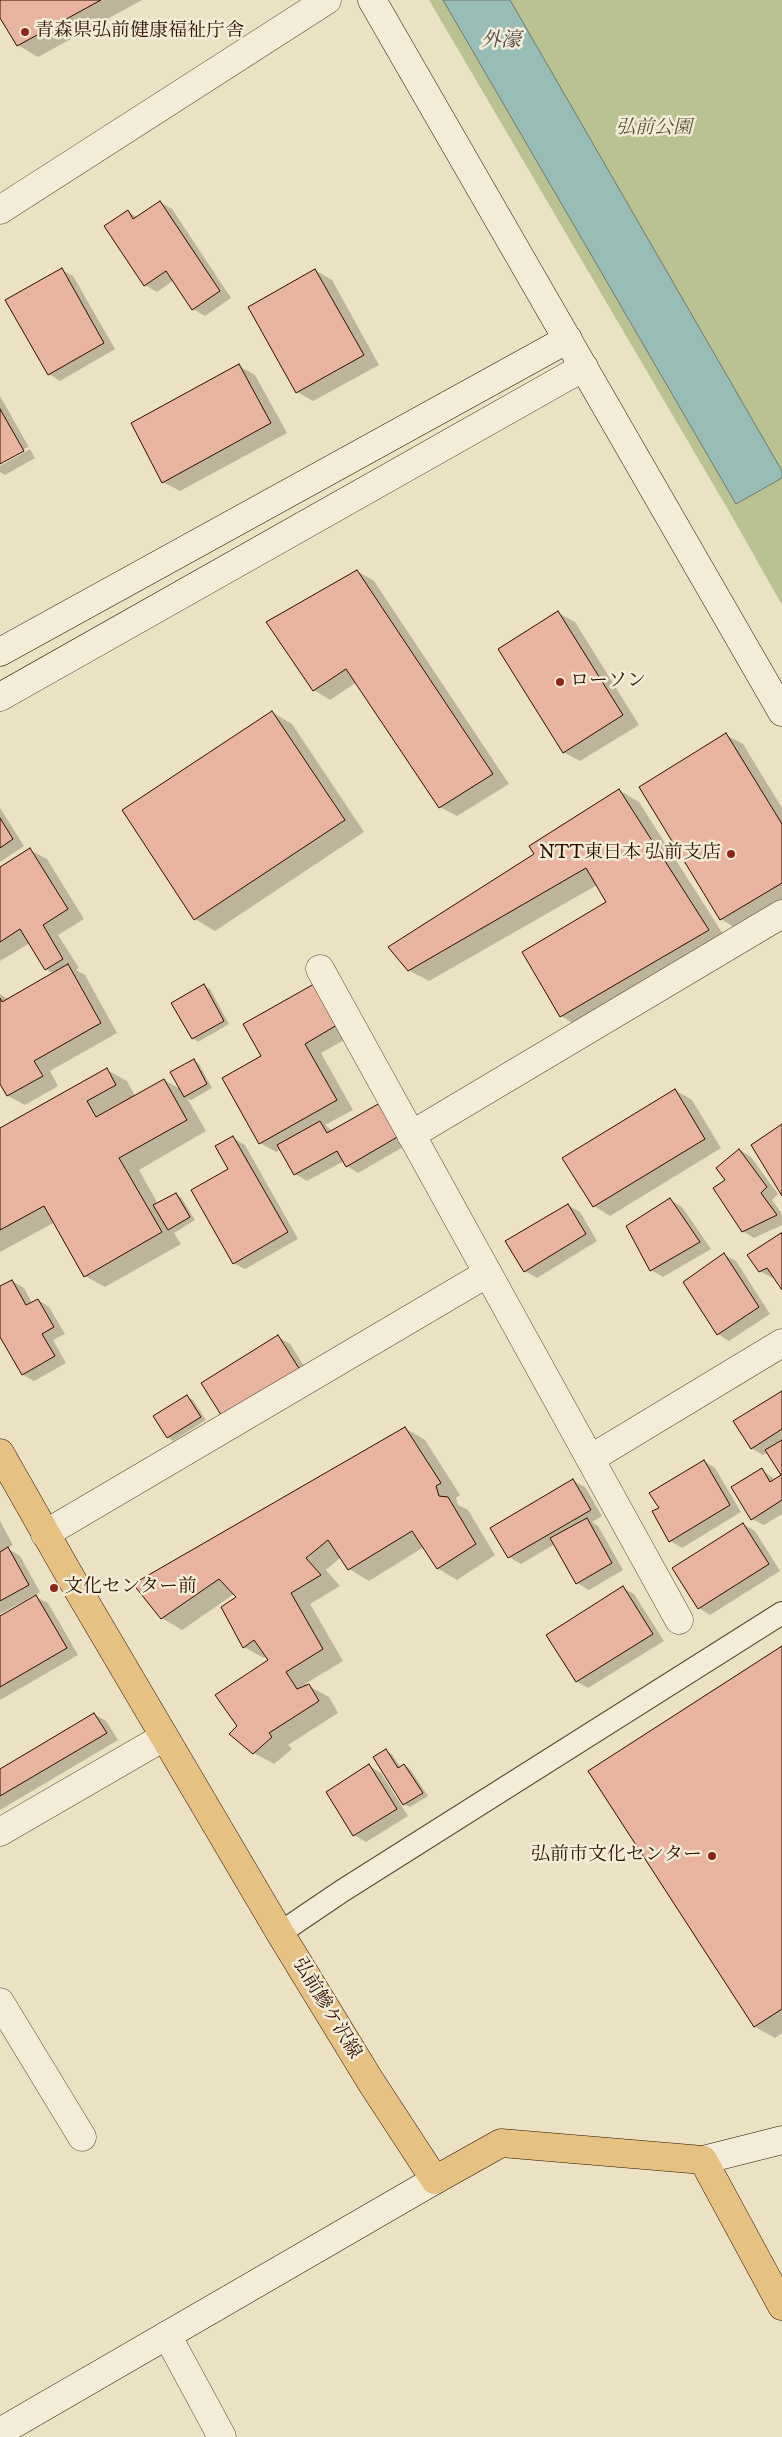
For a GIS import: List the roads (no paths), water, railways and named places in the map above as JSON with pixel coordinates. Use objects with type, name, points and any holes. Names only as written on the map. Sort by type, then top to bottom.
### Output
[{"type":"main road","name":"弘前鰺ケ沢線","points":[[0,1453],[45,1534],[280,1933],[371,2082],[435,2180]]},
{"type":"main road","points":[[435,2180],[501,2144],[703,2160],[782,2306]]},
{"type":"street","points":[[0,210],[327,0]]},
{"type":"street","points":[[372,0],[782,712]]},
{"type":"street","points":[[0,652],[568,340]]},
{"type":"street","points":[[0,697],[584,367]]},
{"type":"street","points":[[411,1135],[782,914]]},
{"type":"street","points":[[320,969],[679,1620]]},
{"type":"street","points":[[45,1534],[488,1273]]},
{"type":"street","points":[[590,1459],[782,1343]]},
{"type":"street","points":[[0,1832],[164,1738]]},
{"type":"street","points":[[0,2002],[82,2137]]},
{"type":"street","points":[[703,2160],[782,2140]]},
{"type":"street","points":[[0,2432],[435,2180]]},
{"type":"street","points":[[167,2335],[222,2437]]},
{"type":"lane","points":[[280,1933],[342,1891],[782,1613]]},
{"type":"water","name":"外濠","points":[[443,0],[510,0],[782,471],[782,478],[736,504]]},
{"type":"place","name":"青森県弘前健康福祉庁舎","points":[[25,32]]},
{"type":"place","name":"ローソン","points":[[560,682]]},
{"type":"place","name":"NTT東日本 弘前支店","points":[[731,854]]},
{"type":"place","name":"文化センター前","points":[[54,1588]]},
{"type":"place","name":"弘前市文化センター","points":[[712,1856]]},
{"type":"park label","name":"弘前公園","points":[[654,129]]}]
